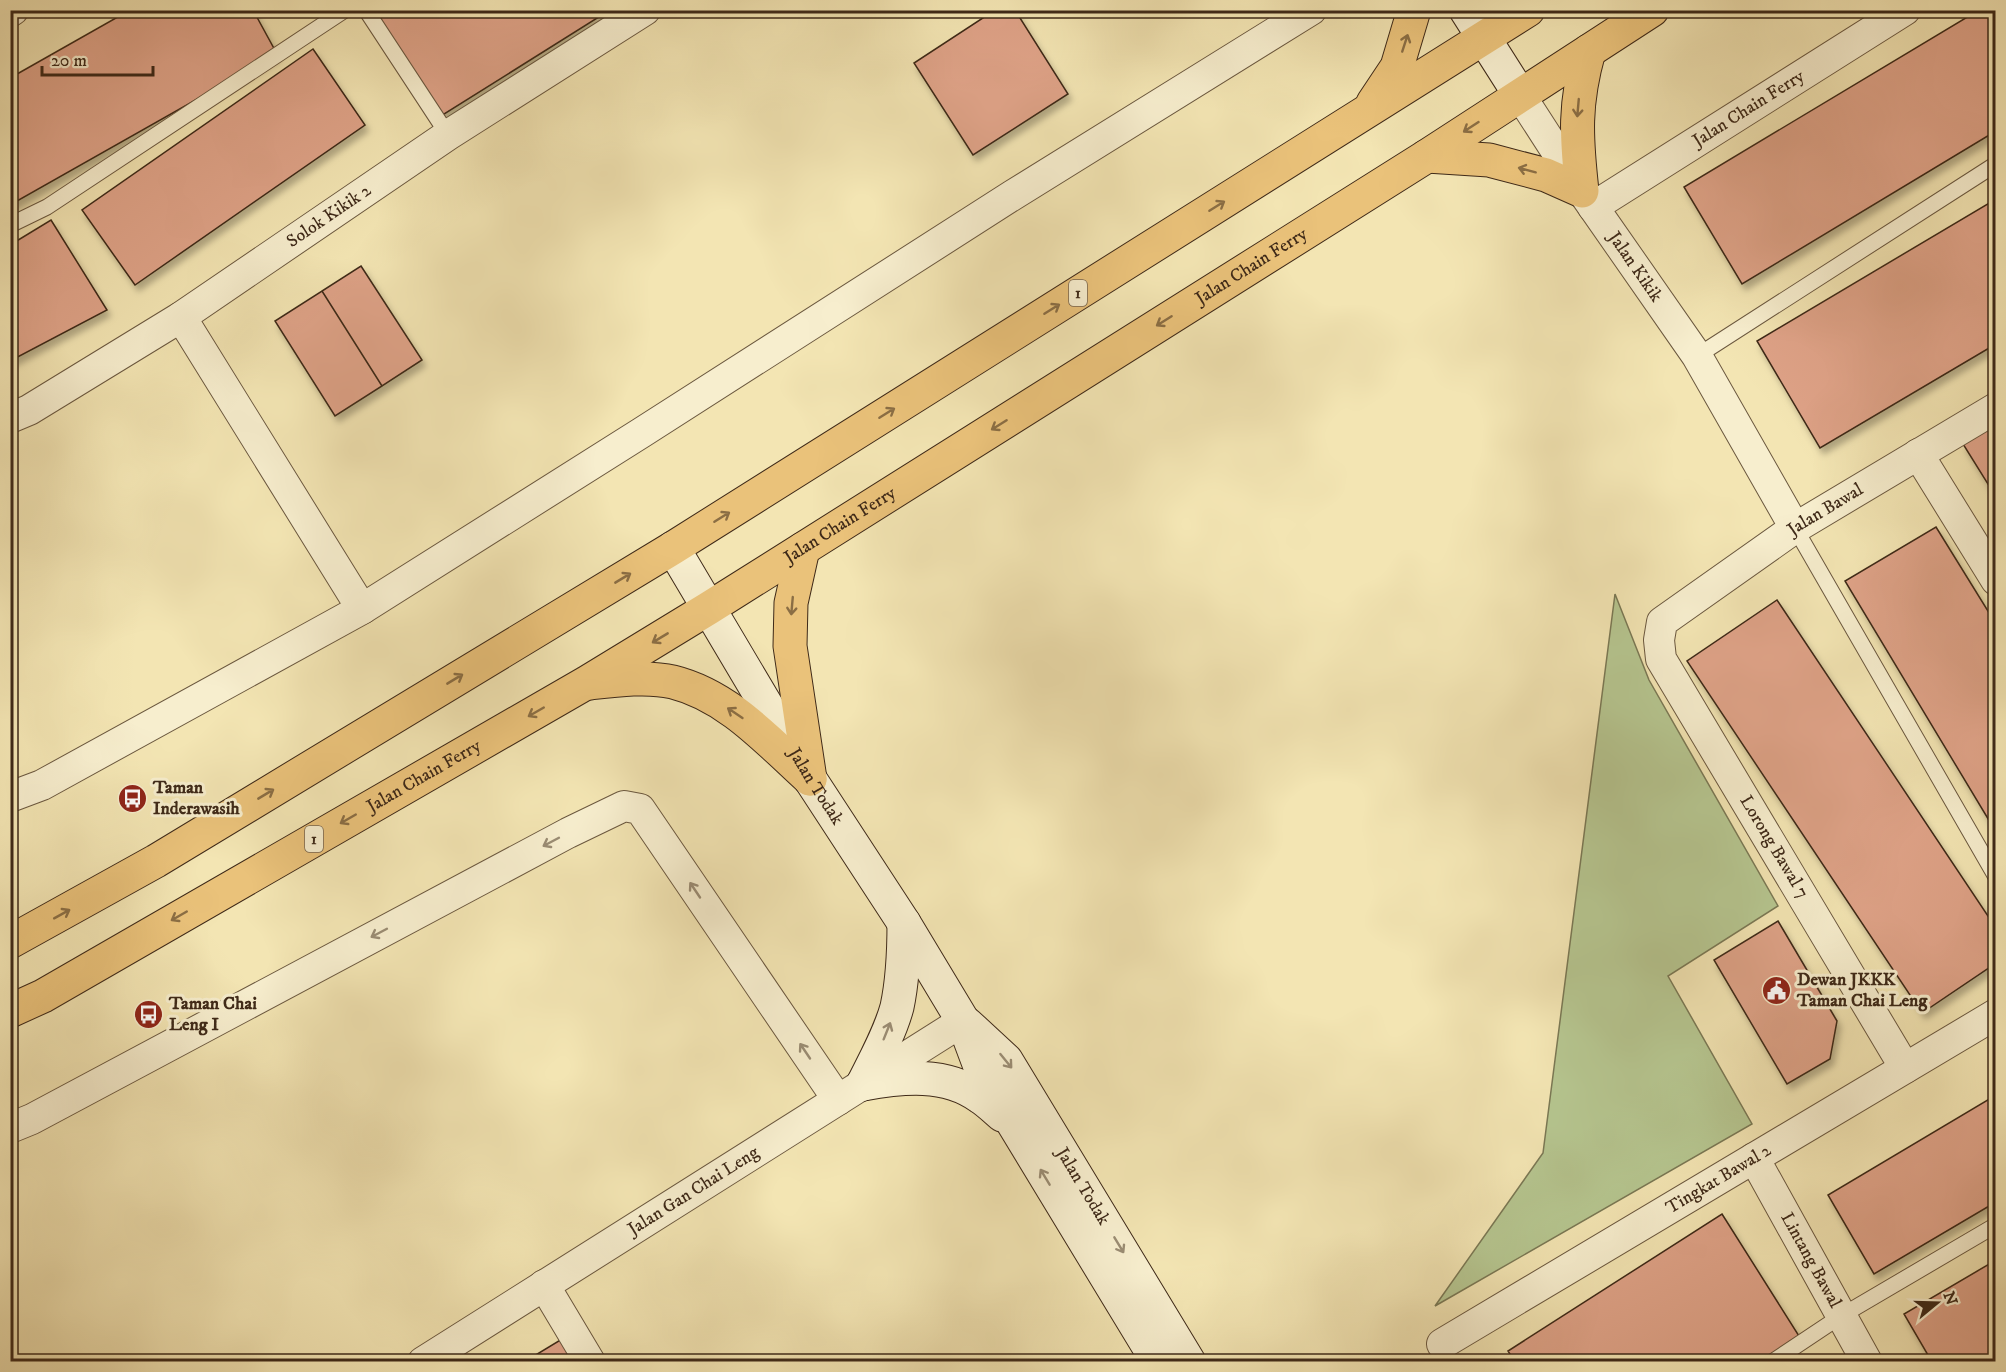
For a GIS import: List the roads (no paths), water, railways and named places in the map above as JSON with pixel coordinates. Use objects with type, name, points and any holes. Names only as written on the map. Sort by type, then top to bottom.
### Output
[{"type":"highway","points":[[1369,110],[1397,67],[1414,10]]},
{"type":"highway","name":"1","points":[[10,942],[156,861],[673,548],[1528,10]]},
{"type":"highway","name":"Jalan Chain Ferry","points":[[10,1011],[43,996],[586,683],[710,608],[1427,156],[1652,10]]},
{"type":"highway","points":[[1588,199],[1576,143],[1580,82],[1589,51]]},
{"type":"highway","points":[[1427,156],[1489,160],[1546,176],[1588,199]]},
{"type":"highway","points":[[803,549],[791,603],[790,646],[810,779]]},
{"type":"highway","points":[[586,683],[626,679],[672,682],[708,695],[746,721],[810,779]]},
{"type":"main road","name":"Jalan Kikik","points":[[1466,10],[1520,95]]},
{"type":"main road","name":"Jalan Todak","points":[[673,548],[810,779],[904,922],[963,1021],[981,1072],[1158,1362]]},
{"type":"main road","points":[[851,1092],[880,1051],[896,1008],[903,965],[904,922]]},
{"type":"main road","name":"Jalan Todak","points":[[963,1021],[1006,1059],[1189,1362]]},
{"type":"main road","points":[[851,1092],[897,1078],[928,1079],[952,1083],[979,1096],[1014,1126]]},
{"type":"street","name":"Solok Kikik 2","points":[[10,418],[29,410],[181,317],[448,135],[645,10]]},
{"type":"street","points":[[10,797],[42,785],[362,609],[1013,195],[1311,10]]},
{"type":"street","name":"Jalan Chain Ferry","points":[[1588,199],[1905,10]]},
{"type":"street","name":"Jalan Kikik","points":[[1520,95],[1588,199],[1697,356],[1795,528]]},
{"type":"street","points":[[181,317],[362,609]]},
{"type":"street","name":"Jalan Bawal","points":[[1662,622],[1795,528],[1995,408]]},
{"type":"street","points":[[1918,453],[1995,580]]},
{"type":"street","name":"Lorong Bawal 7","points":[[1662,622],[1659,640],[1661,659],[1905,1068]]},
{"type":"street","points":[[10,1128],[53,1108],[568,833],[624,806],[640,809],[851,1092]]},
{"type":"street","name":"Tingkat Bawal 2","points":[[1442,1344],[1995,1014]]},
{"type":"street","name":"Jalan Gan Chai Leng","points":[[423,1362],[963,1021]]},
{"type":"street","name":"Lintang Bawal","points":[[1754,1158],[1867,1362]]},
{"type":"street","points":[[544,1285],[590,1362]]},
{"type":"lane","points":[[10,225],[47,207],[345,10]]},
{"type":"lane","points":[[366,10],[448,135]]},
{"type":"lane","points":[[1697,356],[1995,164]]},
{"type":"lane","points":[[1795,528],[1995,877]]},
{"type":"lane","points":[[1772,1362],[1841,1316],[1995,1225]]},
{"type":"place","name":"Taman Inderawasih","points":[[132,798]]},
{"type":"place","name":"Dewan JKKK Taman Chai Leng","points":[[1776,990]]},
{"type":"place","name":"Taman Chai Leng I","points":[[148,1014]]}]
